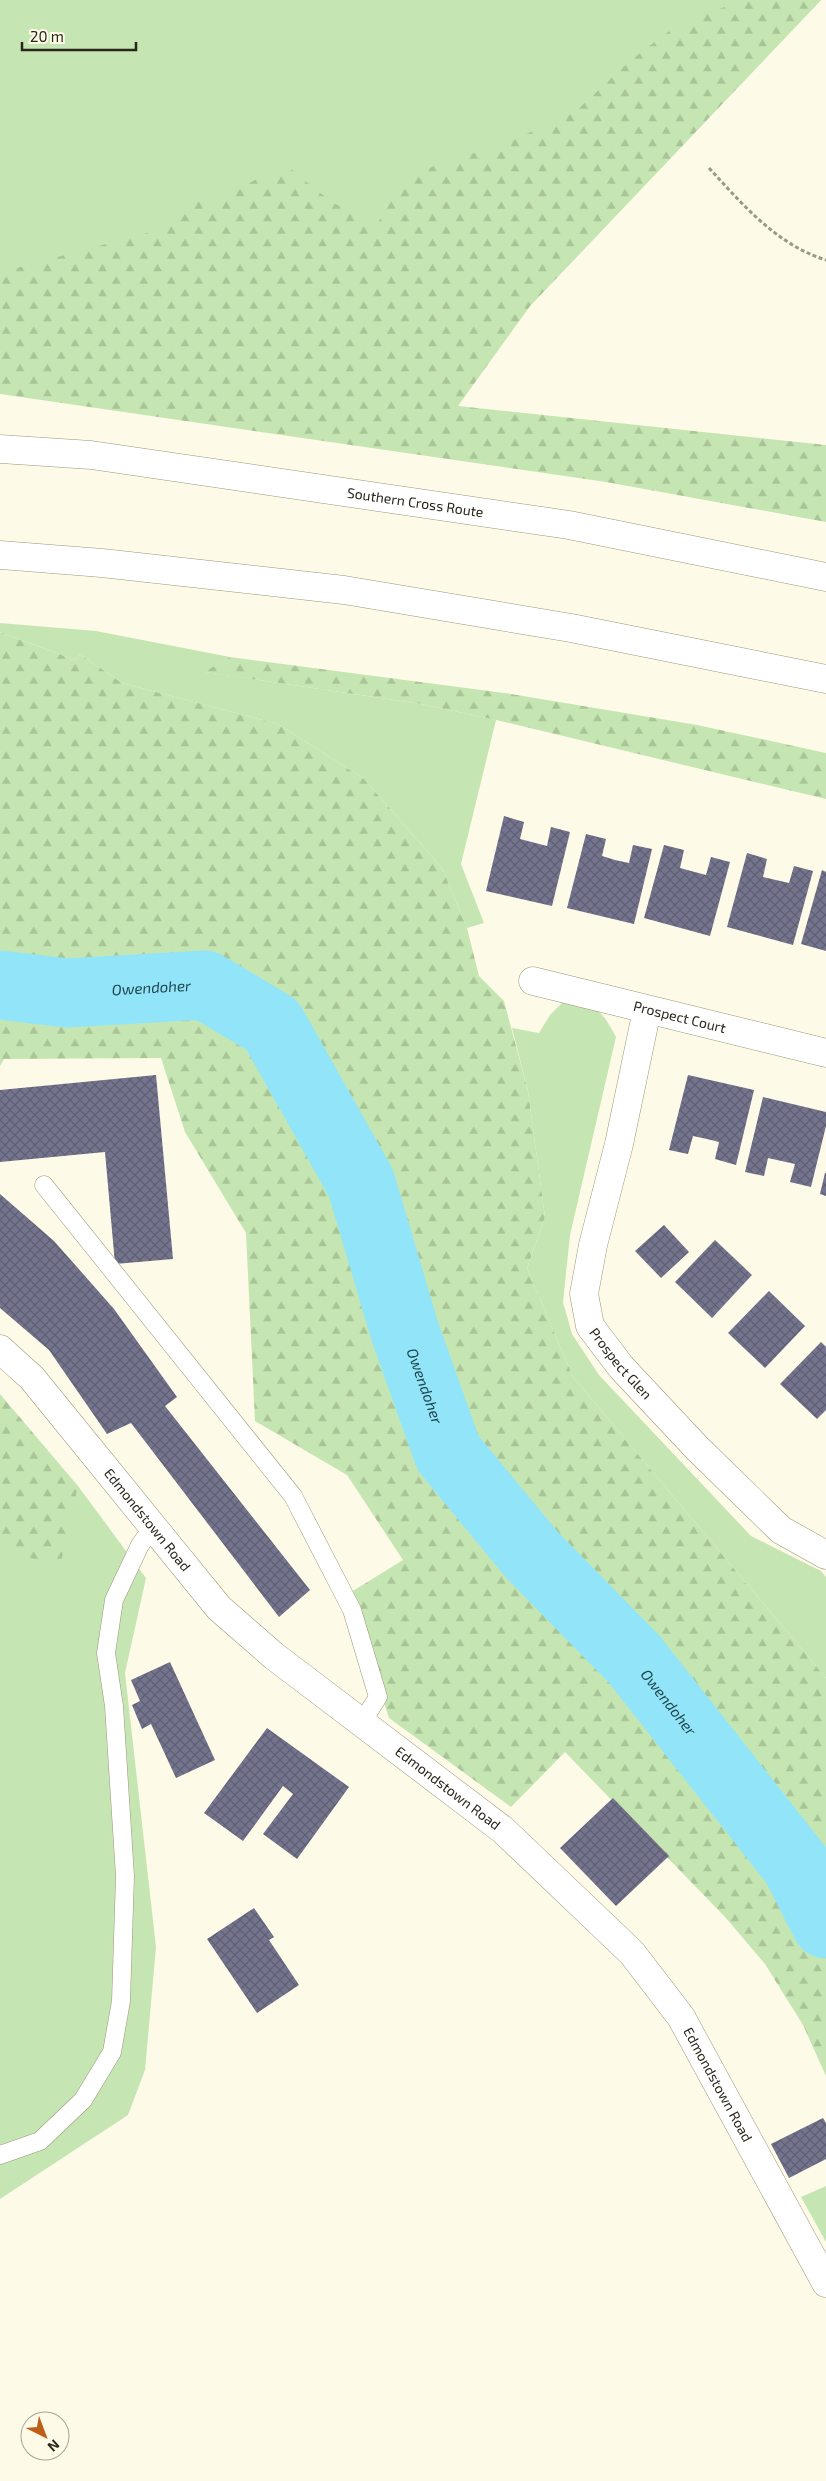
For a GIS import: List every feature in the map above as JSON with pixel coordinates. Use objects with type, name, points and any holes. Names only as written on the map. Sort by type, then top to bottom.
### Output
[{"type":"main road","name":"Southern Cross Route","points":[[0,449],[91,455],[569,525],[826,577]]},
{"type":"main road","points":[[0,555],[102,563],[344,590],[570,628],[826,679]]},
{"type":"main road","name":"Prospect Court","points":[[533,981],[826,1053]]},
{"type":"main road","name":"Prospect Glen","points":[[647,1010],[619,1144],[593,1245],[584,1294],[590,1326],[621,1367],[711,1462],[782,1530],[826,1555]]},
{"type":"main road","name":"Edmondstown Road","points":[[0,1349],[32,1378],[219,1608],[274,1656],[502,1830],[632,1953],[681,2017],[826,2283]]},
{"type":"lane","points":[[44,1185],[293,1496],[352,1610],[378,1697],[362,1722]]},
{"type":"lane","points":[[0,2155],[40,2141],[83,2100],[112,2052],[121,2001],[125,1876],[114,1706],[106,1653],[114,1600],[140,1545],[153,1527]]},
{"type":"path","points":[[709,168],[759,222],[809,255],[826,260]]},
{"type":"green space","points":[[0,0],[821,0],[530,306],[457,406],[0,364]]},
{"type":"green space","points":[[742,0],[821,0],[530,306],[458,406],[826,445],[826,522],[606,482],[0,394],[0,270],[9,270],[151,232],[191,203],[221,198],[285,164],[330,201],[376,226],[393,195],[436,164],[504,144],[575,112],[631,60],[676,26]]},
{"type":"green space","points":[[0,623],[96,631],[230,657],[205,672],[421,704],[496,720],[461,864],[484,923],[467,928],[442,868],[364,779],[278,724],[122,683],[80,654],[75,660],[0,632]]},
{"type":"green space","points":[[0,632],[75,660],[80,654],[122,683],[278,724],[364,779],[442,868],[467,928],[479,976],[504,1001],[528,1091],[545,1217],[527,1268],[573,1377],[826,1678],[826,2076],[803,2025],[765,1964],[725,1917],[565,1752],[511,1807],[389,1718],[348,1594],[403,1560],[347,1475],[255,1421],[246,1233],[185,1132],[161,1058],[4,1059],[0,1066]]},
{"type":"green space","points":[[230,657],[511,694],[697,725],[826,753],[826,799],[496,720],[421,704],[204,672]]},
{"type":"green space","points":[[563,1002],[583,1005],[596,1010],[606,1019],[616,1037],[570,1235],[563,1302],[572,1334],[599,1375],[751,1536],[821,1571],[826,1577],[826,1678],[573,1377],[527,1268],[545,1217],[528,1091],[512,1028],[539,1033],[550,1015]]},
{"type":"green space","points":[[0,1394],[78,1486],[60,1566],[0,1550]]},
{"type":"green space","points":[[78,1486],[146,1578],[125,1673],[156,1947],[145,2070],[128,2115],[0,2199],[0,1489]]},
{"type":"green space","points":[[826,2186],[826,2242],[801,2197]]},
{"type":"building","points":[[504,816],[524,822],[520,839],[547,846],[551,827],[570,832],[552,906],[486,891]]},
{"type":"building","points":[[586,834],[606,839],[602,856],[615,860],[629,863],[633,845],[652,849],[634,924],[567,908]]},
{"type":"building","points":[[664,845],[684,850],[680,868],[706,875],[711,857],[730,862],[710,936],[644,918]]},
{"type":"building","points":[[747,853],[767,859],[763,877],[789,883],[794,866],[813,871],[793,945],[727,927]]},
{"type":"building","points":[[822,870],[826,872],[826,951],[801,944]]},
{"type":"building","points":[[156,1075],[173,1259],[115,1264],[105,1152],[0,1162],[0,1090]]},
{"type":"building","points":[[688,1075],[754,1090],[736,1165],[715,1159],[719,1142],[707,1139],[693,1136],[688,1154],[669,1150]]},
{"type":"building","points":[[763,1097],[826,1112],[826,1126],[811,1187],[790,1182],[795,1164],[768,1158],[764,1176],[745,1172]]},
{"type":"building","points":[[826,1173],[826,1196],[820,1194]]},
{"type":"building","points":[[0,1194],[54,1241],[114,1309],[177,1397],[165,1406],[310,1590],[279,1617],[131,1423],[107,1434],[49,1350],[0,1308]]},
{"type":"building","points":[[664,1225],[689,1252],[661,1278],[635,1251]]},
{"type":"building","points":[[715,1240],[752,1275],[712,1318],[675,1282]]},
{"type":"building","points":[[769,1291],[805,1326],[765,1368],[728,1333]]},
{"type":"building","points":[[821,1342],[826,1347],[826,1410],[817,1419],[780,1384]]},
{"type":"building","points":[[170,1662],[215,1760],[176,1778],[151,1724],[142,1729],[132,1705],[140,1701],[131,1680]]},
{"type":"building","points":[[267,1728],[349,1787],[297,1859],[263,1834],[293,1794],[283,1786],[243,1841],[204,1813]]},
{"type":"building","points":[[613,1798],[669,1856],[616,1906],[560,1848]]},
{"type":"building","points":[[254,1908],[274,1937],[269,1940],[299,1985],[257,2013],[207,1939]]},
{"type":"building","points":[[823,2118],[826,2123],[826,2159],[789,2178],[771,2144]]},
{"type":"waterway","name":"Owendoher","points":[[0,985],[67,993],[205,985],[272,1025],[361,1183],[405,1332],[448,1453],[533,1556],[634,1659],[796,1865],[826,1924]]}]
